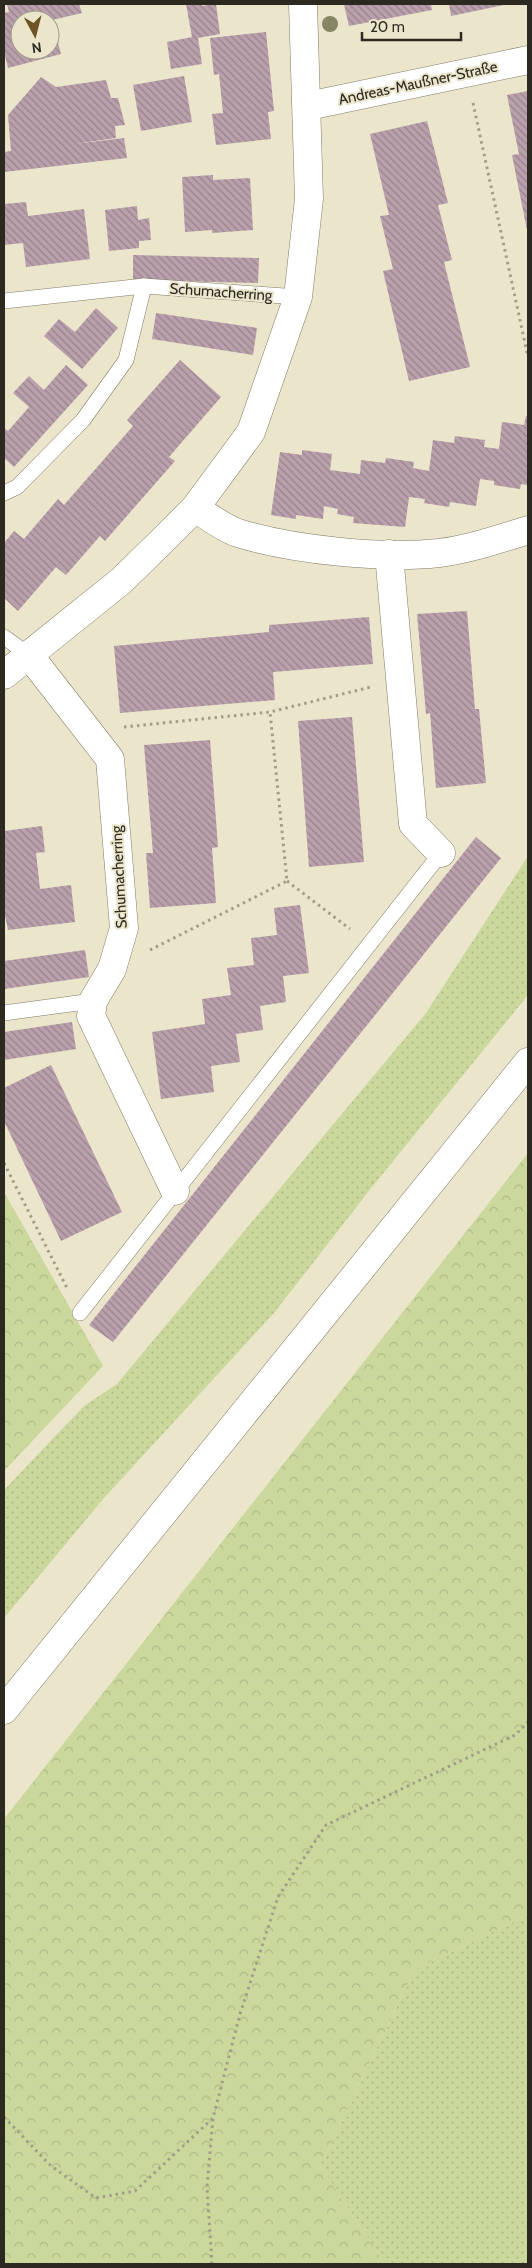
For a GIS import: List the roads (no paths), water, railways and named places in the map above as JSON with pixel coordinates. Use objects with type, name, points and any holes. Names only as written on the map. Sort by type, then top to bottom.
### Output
[{"type":"street","points":[[4,675],[121,581],[195,508],[251,432],[298,297],[308,199],[308,106],[303,4]]},
{"type":"street","name":"Andreas-Maußner-Straße","points":[[308,106],[528,60]]},
{"type":"street","points":[[195,508],[237,532],[314,549],[388,554],[439,553],[488,543],[528,530]]},
{"type":"street","points":[[388,554],[413,824],[441,853]]},
{"type":"street","name":"Schumacherring","points":[[29,655],[110,759],[124,928],[112,969],[93,1001]]},
{"type":"street","points":[[93,1001],[91,1016],[175,1191]]},
{"type":"street","points":[[5,1708],[528,1062]]},
{"type":"lane","name":"Schumacherring","points":[[4,300],[144,286],[298,297]]},
{"type":"lane","points":[[4,493],[17,487],[83,420],[126,360],[144,286]]},
{"type":"lane","name":"Schumacherring","points":[[4,637],[29,655]]},
{"type":"lane","points":[[80,1314],[441,853]]},
{"type":"lane","points":[[4,1013],[93,1001]]}]
